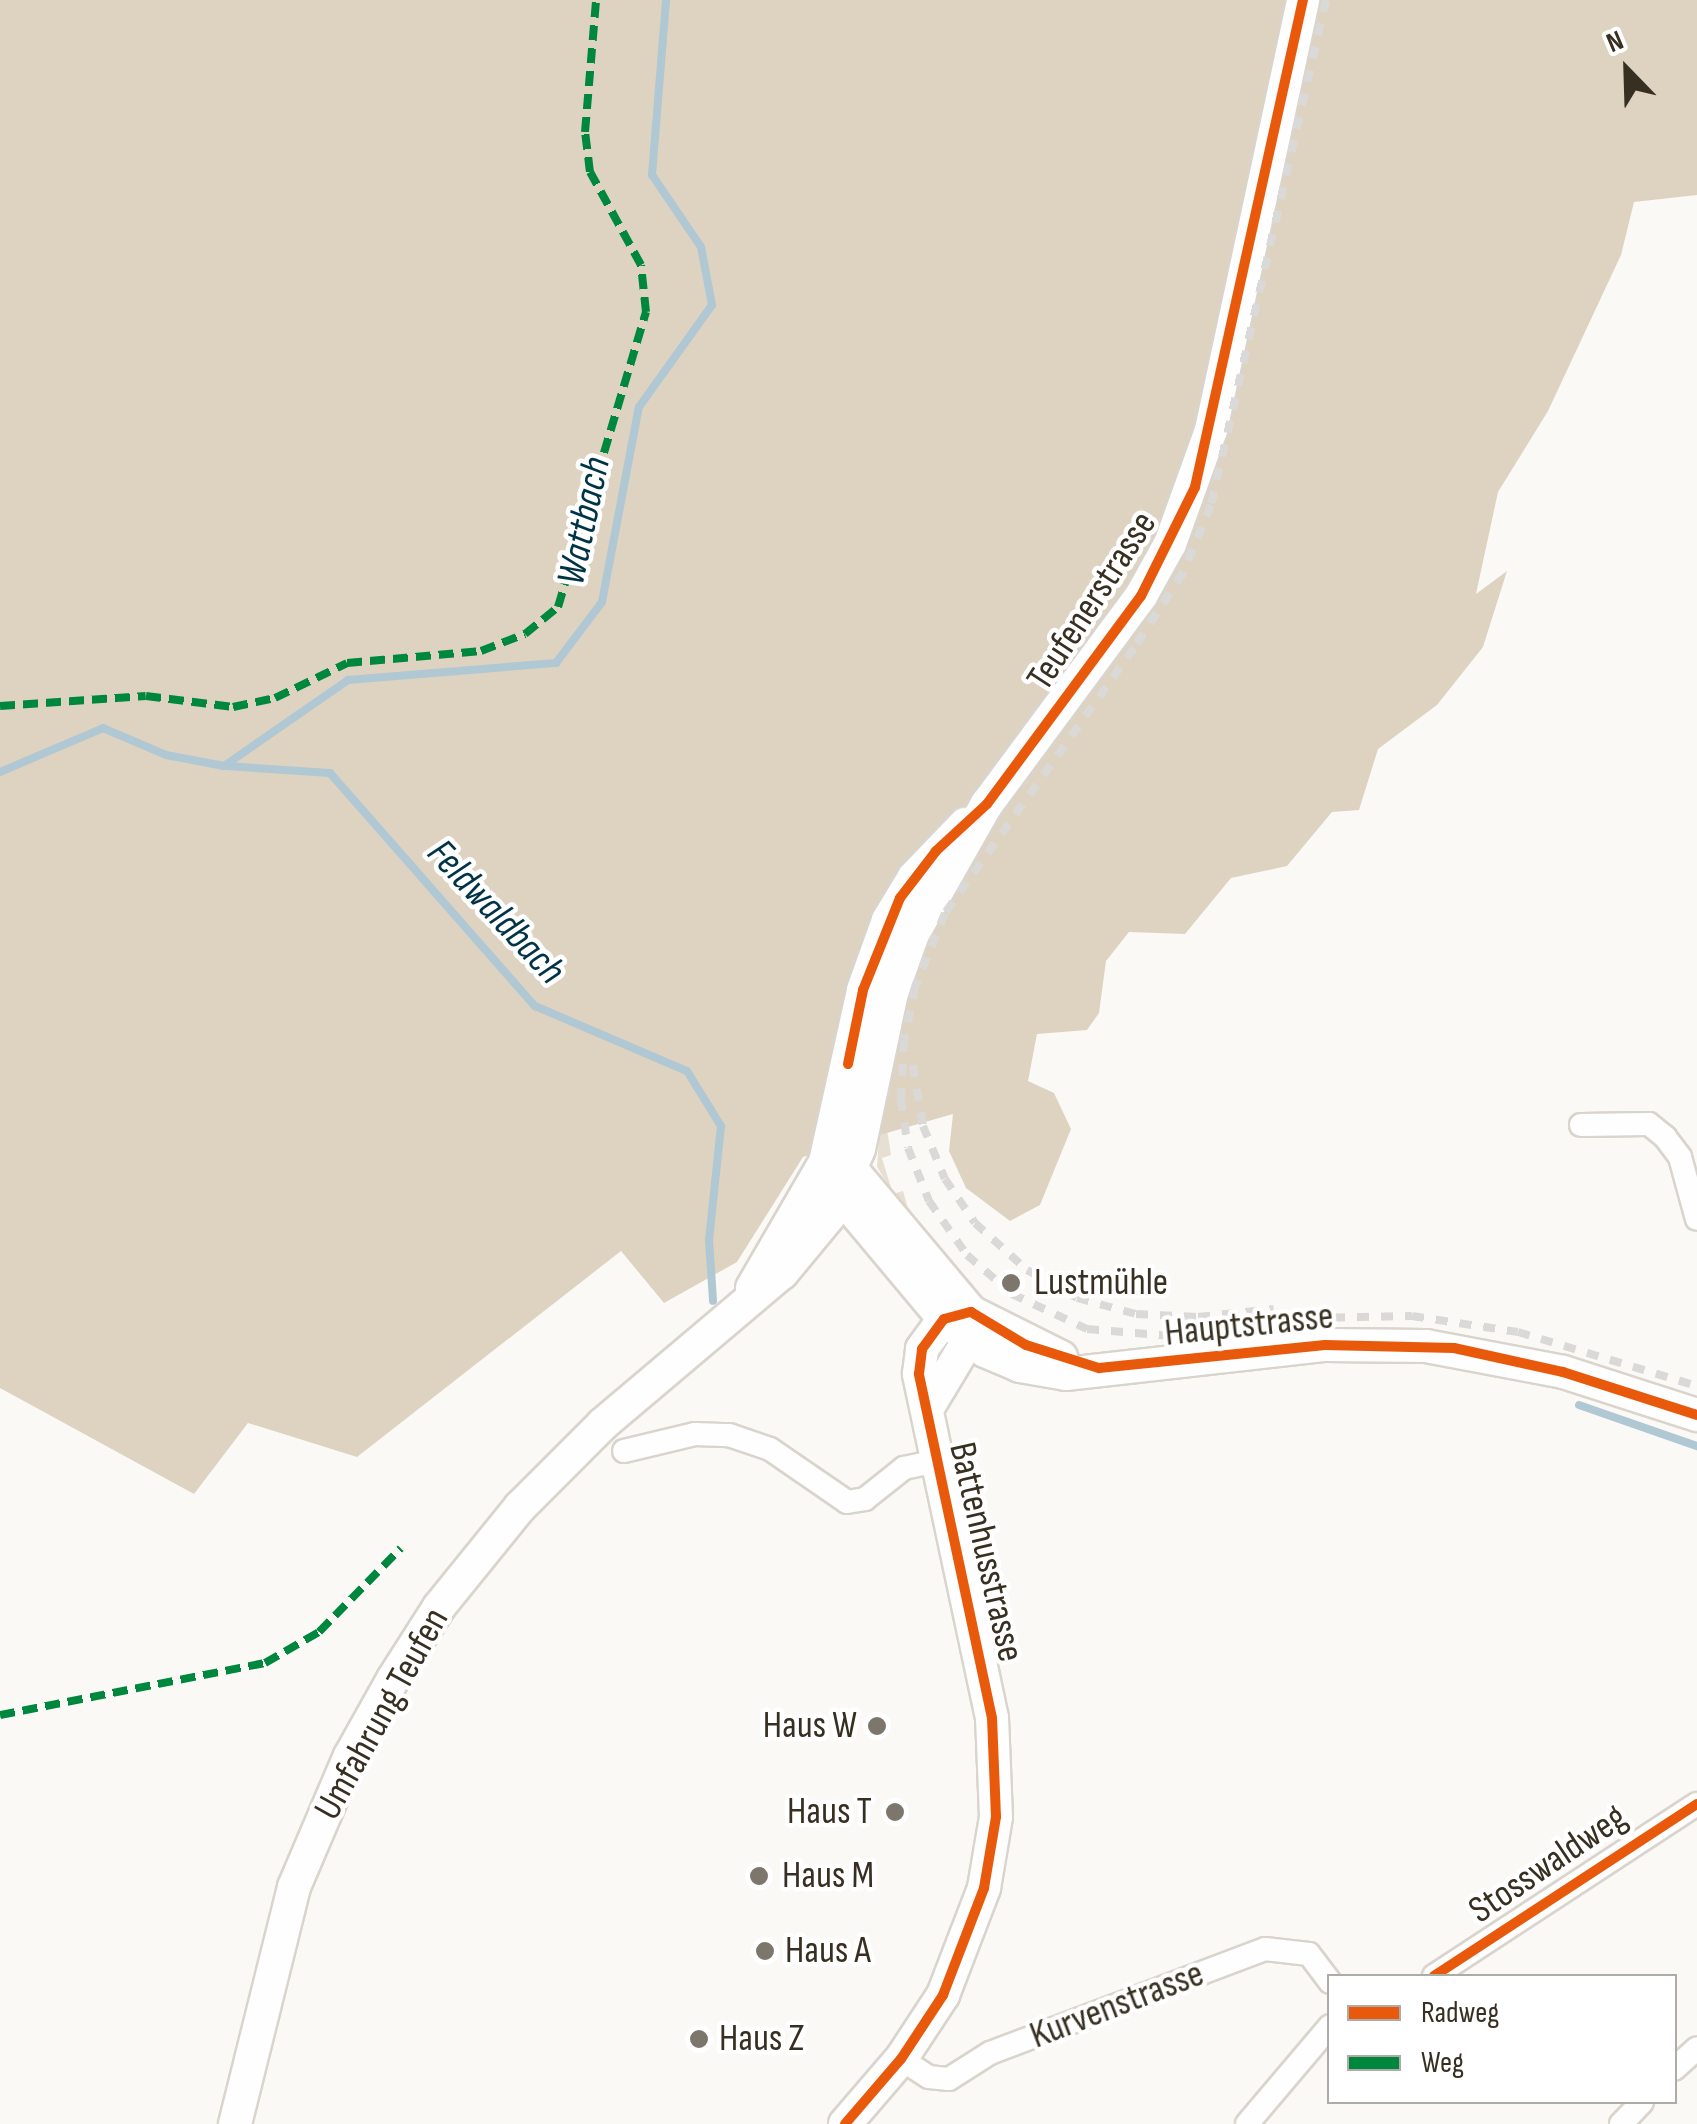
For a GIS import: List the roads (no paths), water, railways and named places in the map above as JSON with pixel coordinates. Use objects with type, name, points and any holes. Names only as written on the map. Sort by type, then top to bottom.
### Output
[{"type":"main road","name":"Teufenerstrasse","points":[[837,1180],[863,990],[888,920],[936,851],[987,804],[1140,596],[1195,488],[1304,0]]},
{"type":"main road","name":"Umfahrung Teufen","points":[[235,2124],[294,1887],[350,1756],[392,1679],[439,1608],[520,1508],[602,1424],[748,1297],[837,1180]]},
{"type":"main road","points":[[837,1180],[961,1323]]},
{"type":"main road","name":"Hauptstrasse","points":[[961,1323],[1002,1359],[1050,1374],[1325,1345],[1426,1346],[1563,1372],[1697,1416]]},
{"type":"main road","name":"Battenhusstrasse","points":[[845,2124],[901,2059],[962,1954],[984,1888],[996,1818],[992,1718],[932,1462],[919,1360],[961,1323]]},
{"type":"street","points":[[1581,1125],[1649,1124],[1680,1157],[1697,1219]]},
{"type":"street","points":[[624,1451],[695,1434],[729,1435],[770,1449],[847,1502],[865,1499],[904,1468],[932,1462]]},
{"type":"street","name":"Stosswaldweg","points":[[1437,1974],[1697,1804]]},
{"type":"street","name":"Kurvenstrasse","points":[[901,2059],[929,2076],[949,2078],[990,2054],[1265,1949],[1310,1954],[1327,1978]]},
{"type":"street","points":[[1247,2124],[1327,2030]]},
{"type":"street","points":[[1677,2065],[1697,2048]]},
{"type":"street","points":[[1621,2124],[1640,2104]]},
{"type":"waterway","name":"Wattbach","points":[[0,772],[103,728],[166,755],[224,766],[348,680],[556,663],[602,602],[639,407],[712,305],[701,247],[652,175],[666,0]]},
{"type":"waterway","name":"Feldwaldbach","points":[[226,766],[330,773],[535,1006],[687,1071],[721,1126],[709,1240],[713,1301]]},
{"type":"waterway","name":"Feldwaldbach","points":[[1579,1405],[1697,1446]]},
{"type":"railway","points":[[1326,0],[1211,505],[1183,573],[945,913],[915,987],[904,1040],[901,1099],[908,1148],[929,1201],[967,1255],[1012,1294],[1087,1329],[1172,1336],[1309,1318],[1412,1316],[1518,1332],[1697,1386]]},
{"type":"railway","points":[[913,1065],[923,1126],[945,1179],[975,1223],[1027,1270],[1077,1298],[1136,1314],[1198,1317],[1274,1309]]},
{"type":"place","name":"Lustmühle","points":[[1011,1283]]},
{"type":"place","name":"Haus W","points":[[877,1726]]},
{"type":"place","name":"Haus T","points":[[895,1812]]},
{"type":"place","name":"Haus M","points":[[759,1876]]},
{"type":"place","name":"Haus A","points":[[765,1951]]},
{"type":"place","name":"Haus Z","points":[[699,2039]]}]
